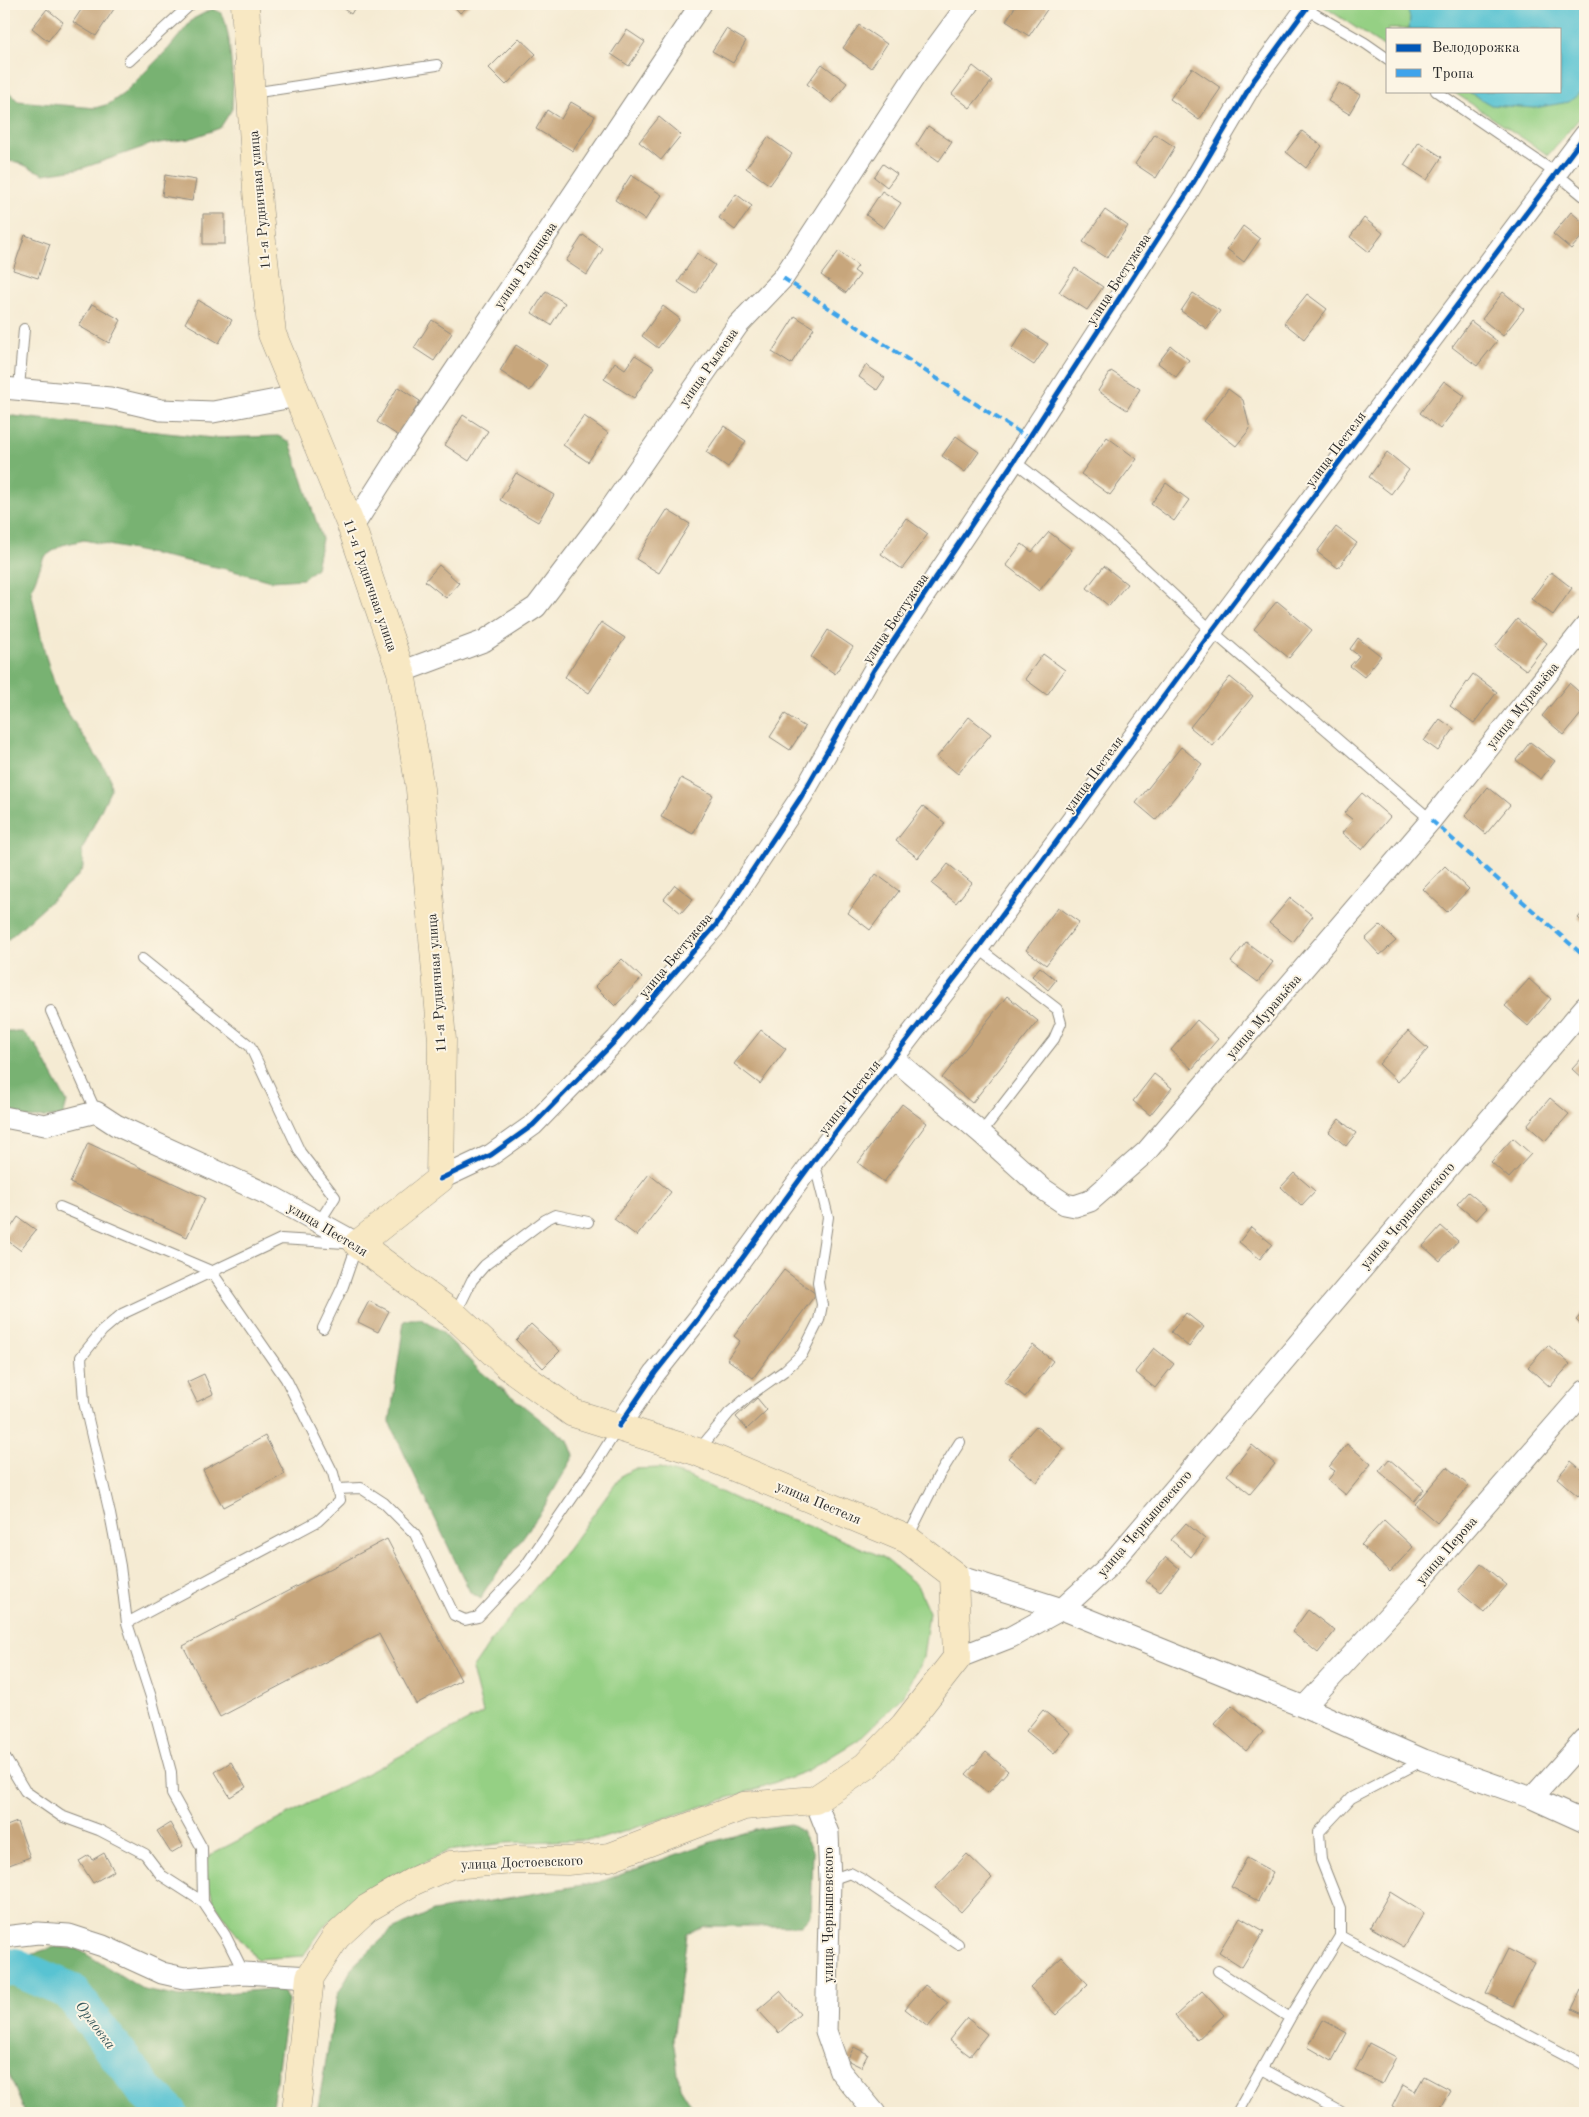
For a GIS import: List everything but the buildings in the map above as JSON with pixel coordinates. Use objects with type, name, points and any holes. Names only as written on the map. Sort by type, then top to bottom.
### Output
[{"type":"main road","name":"11-я Рудничная улица","points":[[245,4],[258,205],[272,334],[352,528],[401,672],[420,789],[442,1040],[440,1179]]},
{"type":"main road","points":[[358,1244],[440,1179]]},
{"type":"main road","name":"улица Пестеля","points":[[358,1244],[455,1316],[507,1365],[573,1413],[698,1452],[907,1539],[954,1575]]},
{"type":"main road","points":[[954,1575],[958,1658]]},
{"type":"main road","name":"улица Чернышевского","points":[[815,1800],[866,1766],[904,1726],[958,1658]]},
{"type":"main road","name":"улица Достоевского","points":[[296,2113],[310,1977],[336,1937],[366,1909],[414,1881],[450,1865],[610,1857],[744,1806],[815,1800]]},
{"type":"street","name":"улица Радищева","points":[[352,528],[405,445],[700,4]]},
{"type":"street","name":"улица Рылеева","points":[[401,672],[484,641],[536,607],[609,511],[738,324],[783,278],[915,76],[968,4]]},
{"type":"street","name":"улица Бестужева","points":[[440,1179],[491,1155],[532,1125],[617,1040],[716,925],[801,797],[874,670],[1014,461],[1186,195],[1254,80],[1306,9]]},
{"type":"street","name":"улица Пестеля","points":[[619,1426],[654,1373],[698,1319],[814,1160],[978,948],[1212,632],[1585,135]]},
{"type":"street","points":[[11,388],[110,398],[161,410],[213,412],[298,396]]},
{"type":"street","name":"улица Муравьёва","points":[[893,1058],[981,1132],[1043,1188],[1065,1204],[1075,1206],[1090,1201],[1146,1152],[1431,820],[1585,627]]},
{"type":"street","name":"улица Чернышевского","points":[[958,1658],[1011,1637],[1062,1609],[1109,1566],[1585,1007]]},
{"type":"street","name":"улица Пестеля","points":[[96,1112],[116,1126],[271,1196],[358,1244]]},
{"type":"street","points":[[4,1117],[44,1124],[96,1112]]},
{"type":"street","name":"улица Перова","points":[[1304,1707],[1402,1601],[1585,1391]]},
{"type":"street","points":[[954,1575],[1062,1609],[1304,1707],[1424,1760],[1532,1798],[1585,1822]]},
{"type":"street","points":[[1532,1798],[1585,1739]]},
{"type":"street","name":"улица Чернышевского","points":[[815,1800],[828,1833],[830,1880],[826,2031],[840,2071],[875,2113]]},
{"type":"street","points":[[4,1937],[38,1933],[69,1935],[103,1946],[162,1973],[184,1978],[244,1974],[310,1977]]},
{"type":"lane","points":[[129,61],[191,4]]},
{"type":"lane","points":[[1306,9],[1365,43],[1386,58]]},
{"type":"lane","points":[[251,93],[437,65]]},
{"type":"lane","points":[[1437,92],[1557,174],[1585,197]]},
{"type":"lane","points":[[11,388],[24,329]]},
{"type":"lane","points":[[1014,461],[1107,533],[1212,632],[1431,820]]},
{"type":"lane","points":[[978,948],[1057,1009],[1061,1023],[1054,1039],[981,1132]]},
{"type":"lane","points":[[142,959],[250,1046],[300,1152],[335,1197],[324,1216],[322,1224]]},
{"type":"lane","points":[[51,1010],[96,1112]]},
{"type":"lane","points":[[698,1452],[729,1413],[750,1395],[784,1371],[802,1354],[819,1320],[822,1306],[818,1282],[828,1217],[814,1160]]},
{"type":"lane","points":[[60,1207],[211,1271],[286,1379],[333,1474],[340,1500],[318,1521],[127,1623]]},
{"type":"lane","points":[[455,1316],[472,1280],[485,1265],[545,1220],[555,1215],[588,1222]]},
{"type":"lane","points":[[204,1902],[202,1848],[172,1794],[171,1772],[151,1698],[127,1623],[120,1566],[110,1514],[84,1402],[81,1357],[102,1331],[122,1314],[281,1238],[358,1244],[343,1286],[323,1328]]},
{"type":"lane","points":[[337,1489],[361,1488],[384,1503],[415,1534],[454,1615],[465,1620],[478,1617],[524,1568],[619,1426]]},
{"type":"lane","points":[[907,1539],[938,1478],[960,1442]]},
{"type":"lane","points":[[4,1756],[25,1791],[61,1816],[99,1830],[145,1854],[161,1875],[204,1902],[225,1935],[244,1974]]},
{"type":"lane","points":[[1237,2113],[1290,2018],[1340,1936],[1340,1908],[1321,1860],[1319,1832],[1350,1798],[1424,1760]]},
{"type":"lane","points":[[830,1880],[850,1873],[958,1944]]},
{"type":"lane","points":[[1340,1936],[1585,2065]]},
{"type":"lane","points":[[1218,1971],[1290,2018]]},
{"type":"lane","points":[[1262,2069],[1342,2113]]},
{"type":"green space","points":[[1320,4],[1585,4],[1585,112],[1548,155],[1454,92],[1562,92],[1562,28],[1386,28],[1386,48]]},
{"type":"green space","points":[[212,9],[220,12],[225,21],[229,40],[233,84],[232,109],[220,128],[189,139],[152,144],[83,168],[44,174],[17,162],[4,161],[4,87],[18,101],[95,108],[109,104],[123,94],[169,48],[193,19]]},
{"type":"green space","points":[[4,415],[212,438],[278,436],[290,442],[322,539],[316,568],[303,579],[271,581],[226,569],[84,540],[62,545],[44,557],[31,591],[45,654],[60,701],[110,777],[111,789],[82,850],[83,868],[78,876],[4,943]]},
{"type":"green space","points":[[5,1032],[23,1032],[36,1045],[67,1102],[63,1117],[4,1118]]},
{"type":"green space","points":[[421,1319],[440,1330],[480,1371],[568,1440],[574,1456],[541,1512],[485,1590],[481,1599],[470,1592],[391,1426],[390,1421],[404,1321]]},
{"type":"green space","points":[[660,1468],[689,1477],[753,1507],[799,1522],[883,1557],[917,1585],[929,1612],[923,1658],[904,1695],[858,1740],[807,1771],[600,1839],[504,1843],[448,1851],[376,1886],[325,1925],[303,1956],[257,1959],[230,1926],[213,1900],[204,1867],[210,1855],[483,1713],[472,1669],[495,1635],[568,1549],[622,1475],[634,1469]]},
{"type":"green space","points":[[790,1824],[802,1832],[813,1853],[811,1915],[801,1926],[705,1926],[687,1934],[673,2039],[680,2087],[696,2113],[317,2113],[337,1996],[353,1966],[392,1930],[433,1911],[600,1882],[708,1843],[759,1829]]},
{"type":"green space","points":[[54,1947],[78,1949],[144,1990],[180,1997],[282,1988],[288,2001],[271,2113],[25,2113],[4,2062],[4,1969],[25,1956]]},
{"type":"water","points":[[1406,4],[1585,4],[1585,89],[1569,102],[1534,108],[1491,105],[1469,92],[1562,92],[1562,28],[1409,28],[1410,18]]},
{"type":"waterway","name":"Орловка","points":[[4,1969],[15,1967],[70,1991],[144,2089],[169,2113]]},
{"type":"marked path","points":[[783,278],[1028,438]]},
{"type":"marked path","points":[[1431,820],[1585,957]]},
{"type":"cycle path","points":[[440,1179],[491,1155],[533,1125],[617,1039],[716,925],[801,797],[874,670],[1014,461],[1186,195],[1254,80],[1306,9]]},
{"type":"cycle path","points":[[619,1426],[655,1373],[698,1319],[814,1160],[978,948],[1212,631],[1585,135]]}]
